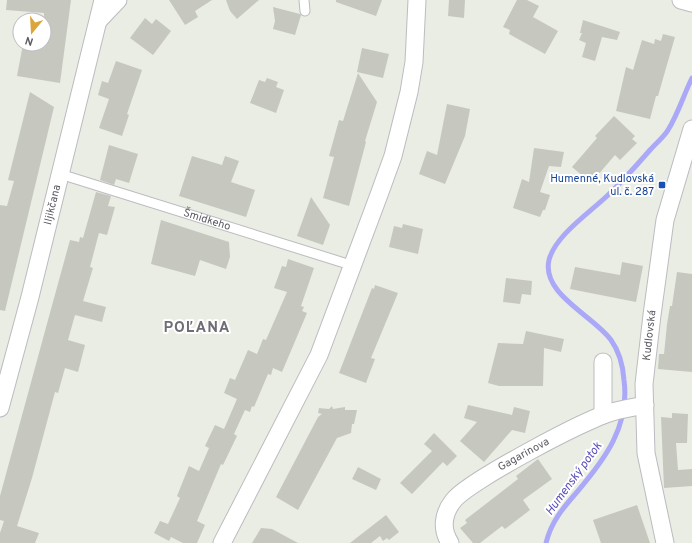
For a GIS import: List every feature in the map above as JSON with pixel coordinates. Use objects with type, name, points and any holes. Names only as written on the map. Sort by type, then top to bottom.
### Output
[{"type":"street","name":"Iljikčana","points":[[0,408],[103,0]]},
{"type":"street","points":[[99,20],[118,0]]},
{"type":"street","points":[[222,543],[319,355],[354,266],[393,156],[403,119],[414,62],[417,0]]},
{"type":"street","points":[[681,0],[692,3]]},
{"type":"street","name":"Kudlovská","points":[[665,543],[646,453],[639,406],[644,384],[665,220],[692,130]]},
{"type":"street","points":[[603,362],[608,413]]},
{"type":"street","name":"Gagarinova","points":[[450,543],[446,536],[444,527],[445,515],[452,501],[458,495],[522,456],[608,413],[639,406]]},
{"type":"lane","points":[[304,0],[305,11]]},
{"type":"lane","name":"Šmidkeho","points":[[60,174],[354,266]]},
{"type":"building","points":[[7,0],[71,0],[60,83],[17,76],[22,52],[52,52],[52,12],[6,10]]},
{"type":"building","points":[[169,0],[212,0],[195,11],[198,17],[185,25]]},
{"type":"building","points":[[226,0],[259,0],[237,19],[230,11]]},
{"type":"building","points":[[336,0],[382,0],[376,16],[336,2]]},
{"type":"building","points":[[449,0],[465,0],[464,18],[448,16]]},
{"type":"building","points":[[517,0],[527,0],[539,6],[533,17],[558,31],[545,54],[509,34],[510,30],[503,27]]},
{"type":"building","points":[[273,7],[301,15],[295,35],[273,29],[275,21]]},
{"type":"building","points":[[145,18],[152,24],[156,19],[171,31],[153,55],[130,38]]},
{"type":"building","points":[[583,20],[620,32],[617,40],[602,37],[595,61],[582,57],[586,43],[579,40],[582,33],[580,33]]},
{"type":"building","points":[[663,34],[675,37],[650,119],[616,111],[626,67],[633,70],[642,40],[654,44],[655,39],[661,41]]},
{"type":"building","points":[[362,48],[389,54],[383,78],[357,72]]},
{"type":"building","points":[[116,61],[142,70],[127,114],[129,115],[122,136],[99,128],[109,99],[98,95],[102,81],[108,83]]},
{"type":"building","points":[[358,73],[377,102],[365,141],[366,142],[349,206],[323,198],[334,157],[329,156],[339,120],[343,121]]},
{"type":"building","points":[[267,78],[278,82],[276,87],[284,90],[276,113],[250,103],[259,80],[265,82]]},
{"type":"building","points":[[30,92],[54,107],[5,311],[0,310],[0,205],[7,206],[14,181],[8,180]]},
{"type":"building","points":[[447,104],[470,109],[465,136],[445,184],[419,174],[427,151],[437,155]]},
{"type":"building","points":[[614,116],[635,136],[632,139],[637,143],[620,160],[615,155],[591,183],[572,167],[597,138],[595,136]]},
{"type":"building","points":[[109,145],[138,154],[129,183],[116,179],[114,185],[100,180]]},
{"type":"building","points":[[534,148],[564,152],[561,167],[549,166],[540,192],[550,195],[545,210],[543,210],[540,217],[513,208],[522,179],[529,182]]},
{"type":"building","points":[[192,156],[222,165],[225,156],[239,161],[231,182],[255,190],[246,217],[179,196]]},
{"type":"building","points":[[96,192],[111,196],[108,206],[115,207],[107,235],[99,233],[90,267],[93,268],[83,301],[106,307],[102,322],[75,315],[68,340],[85,345],[78,372],[65,368],[58,393],[55,392],[32,478],[17,526],[39,533],[35,543],[0,543],[0,533],[4,521],[0,520],[0,496],[48,320],[70,240],[79,242],[80,237],[83,238]]},
{"type":"building","points":[[311,197],[330,225],[323,245],[297,236]]},
{"type":"building","points":[[161,220],[229,242],[230,257],[226,269],[200,260],[195,276],[151,264]]},
{"type":"building","points":[[403,224],[423,229],[418,254],[389,247],[394,226],[402,228]]},
{"type":"building","points":[[288,259],[314,268],[301,306],[304,307],[302,311],[307,313],[282,372],[273,368],[271,375],[268,374],[254,407],[252,406],[250,412],[245,410],[234,434],[237,436],[223,465],[221,464],[197,521],[205,525],[197,543],[183,543],[171,537],[169,541],[154,533],[160,521],[168,524],[180,498],[177,496],[189,466],[199,471],[209,448],[205,446],[215,425],[224,429],[237,399],[224,393],[230,378],[235,380],[248,350],[257,354],[263,339],[266,340],[287,292],[274,288],[282,266],[286,267]]},
{"type":"building","points":[[622,262],[643,266],[636,302],[570,289],[575,267],[620,275]]},
{"type":"building","points":[[677,272],[692,274],[692,372],[658,369],[659,354],[664,354],[667,324],[670,306],[672,306]]},
{"type":"building","points":[[506,278],[532,281],[531,295],[522,294],[520,304],[503,302]]},
{"type":"building","points":[[375,285],[398,293],[371,358],[375,359],[366,383],[339,373],[372,288],[374,289]]},
{"type":"building","points":[[526,331],[564,339],[561,352],[544,348],[543,386],[499,386],[488,383],[498,343],[523,344]]},
{"type":"building","points":[[468,405],[512,415],[514,407],[530,411],[525,433],[512,430],[484,462],[460,441],[477,422],[464,418]]},
{"type":"building","points":[[332,406],[333,409],[345,407],[345,410],[357,410],[354,424],[352,424],[351,433],[337,438],[298,510],[276,497],[318,417],[322,414],[318,413],[319,408],[329,409]]},
{"type":"building","points":[[672,413],[688,414],[687,443],[676,443],[678,470],[692,469],[692,486],[664,488],[661,417],[672,418]]},
{"type":"building","points":[[434,433],[457,456],[447,466],[443,462],[412,494],[400,483],[432,451],[424,444]]},
{"type":"building","points":[[538,459],[552,479],[523,500],[530,510],[505,529],[502,526],[480,543],[473,543],[460,528],[467,523],[465,520],[518,479],[516,476]]},
{"type":"building","points":[[358,467],[381,479],[376,490],[352,479]]},
{"type":"building","points":[[637,505],[650,543],[601,543],[593,520]]},
{"type":"building","points":[[386,515],[399,532],[389,540],[387,538],[383,541],[380,536],[371,543],[350,543]]},
{"type":"building","points":[[261,528],[272,529],[298,543],[252,543]]},
{"type":"waterway","name":"Humenský potok","points":[[546,543],[551,528],[558,516],[606,454],[619,427],[625,397],[623,370],[614,344],[603,331],[561,294],[553,283],[549,272],[549,260],[552,251],[565,234],[613,191],[666,133],[672,124],[692,78]]},
{"type":"place","name":"Humenné, Kudlovská ul. č. 287","points":[[662,185]]},
{"type":"district","name":"POĽANA","points":[[197,328]]}]
